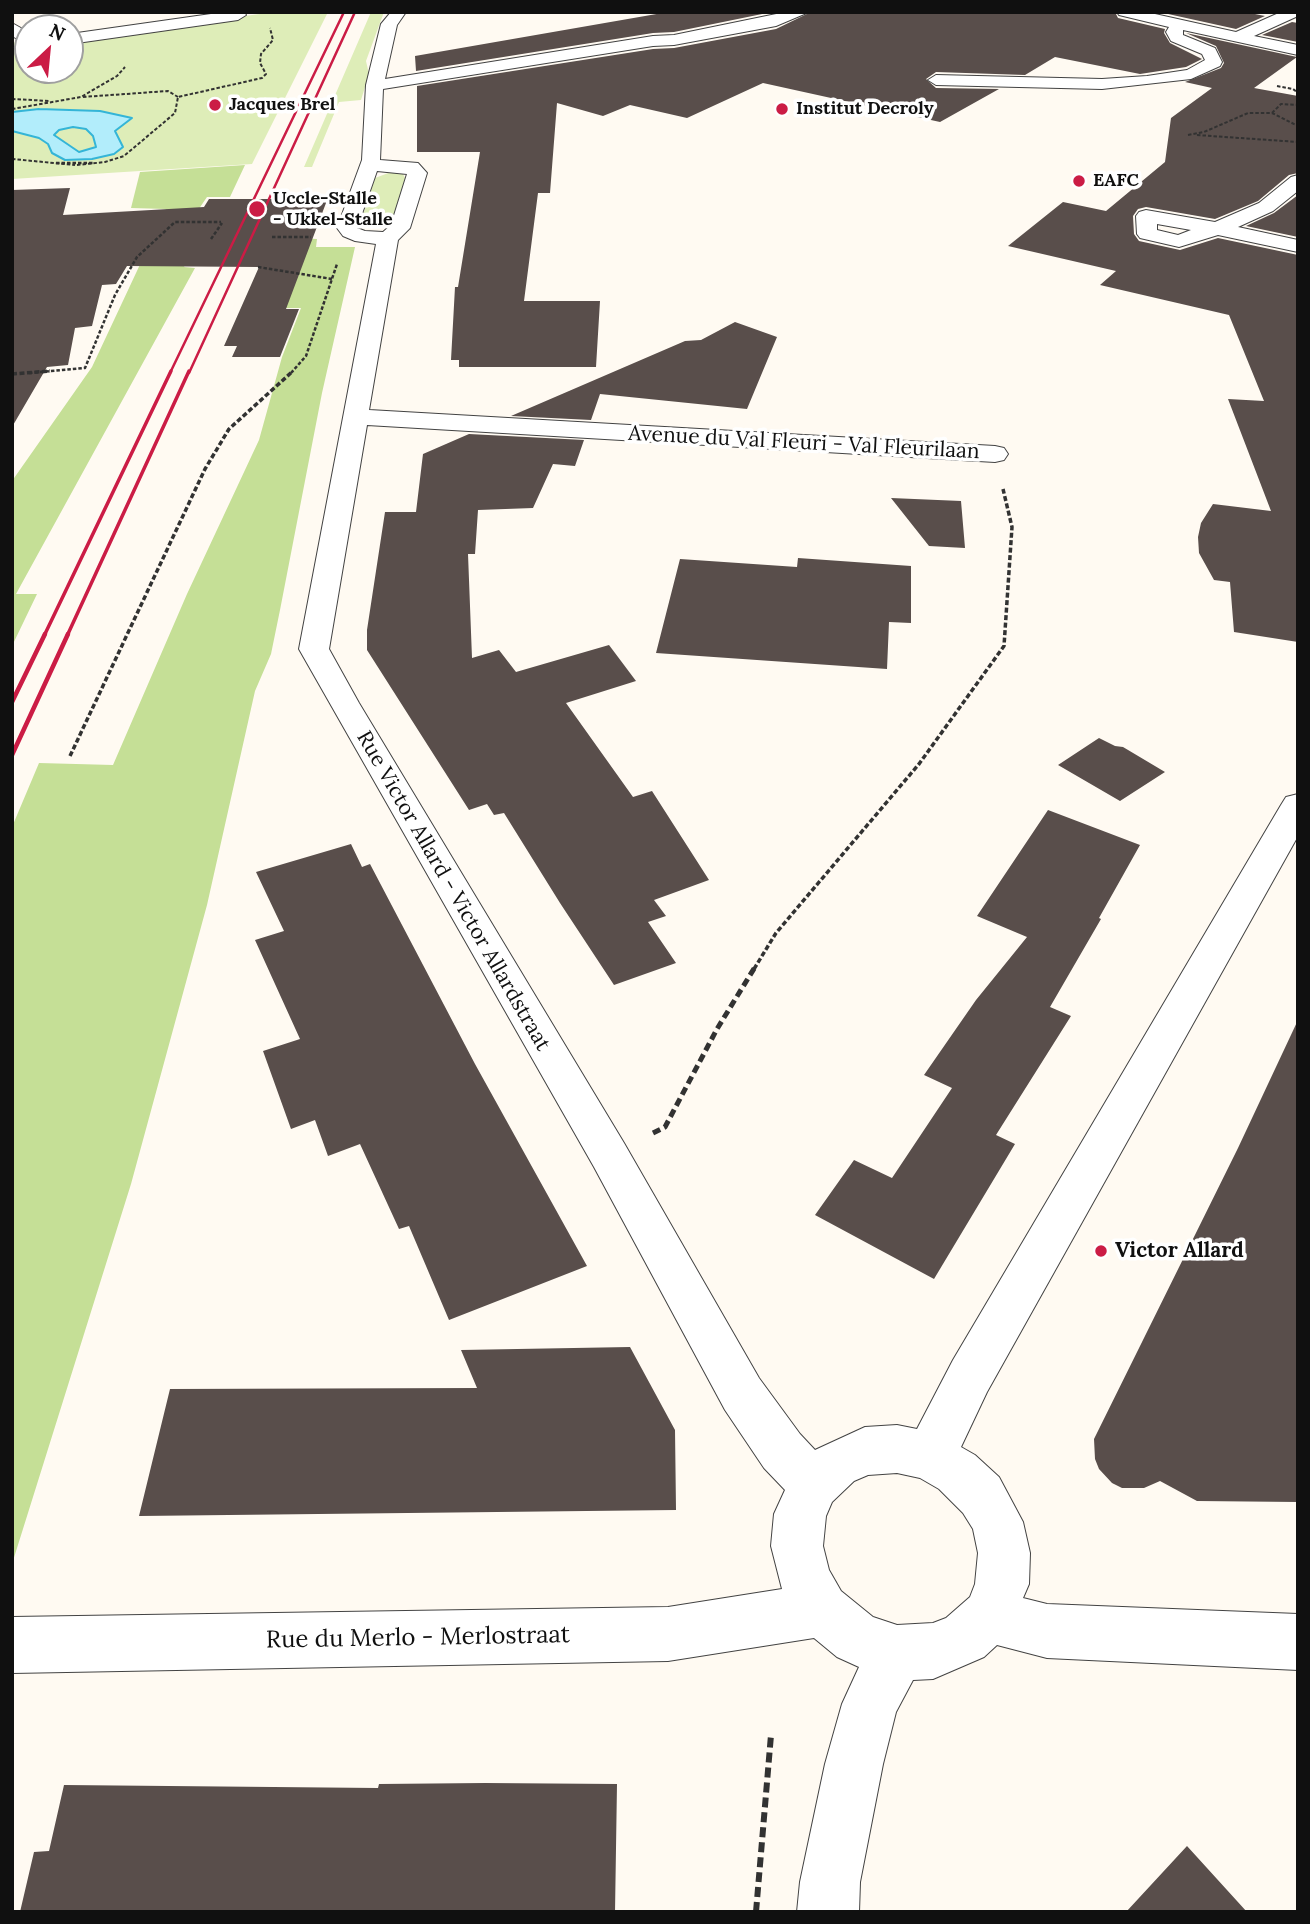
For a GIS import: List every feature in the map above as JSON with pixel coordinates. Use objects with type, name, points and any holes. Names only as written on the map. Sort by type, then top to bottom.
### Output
[{"type":"street","name":"Rue Victor Allard - Victor Allardstraat","points":[[369,165],[411,167],[417,173],[400,228],[372,236],[347,228],[369,165],[375,85],[389,24],[399,12]]},
{"type":"street","points":[[375,85],[416,82],[687,37],[776,20],[802,12]]},
{"type":"street","points":[[1124,12],[1298,50]]},
{"type":"street","points":[[1238,37],[1294,12]]},
{"type":"street","points":[[84,36],[238,15]]},
{"type":"street","points":[[936,80],[1102,84],[1191,74],[1214,62],[1209,51],[1177,38],[1174,32],[1178,25]]},
{"type":"street","points":[[1298,181],[1266,207],[1217,229],[1298,246]]},
{"type":"street","name":"Rue Victor Allard - Victor Allardstraat","points":[[372,236],[354,417],[314,649],[342,703],[609,1155],[742,1394],[782,1451],[814,1485]]},
{"type":"street","name":"Avenue du Val Fleuri - Val Fleurilaan","points":[[354,417],[995,454]]},
{"type":"street","points":[[930,1456],[970,1376],[1298,805]]},
{"type":"street","points":[[897,1449],[930,1456],[957,1472],[981,1495],[997,1522],[1004,1553],[1002,1584],[989,1616],[965,1638],[933,1651],[897,1653],[856,1637],[822,1610],[804,1578],[797,1546],[800,1514],[814,1485],[836,1464],[865,1451],[897,1449]]},
{"type":"street","name":"Rue du Merlo - Merlostraat","points":[[12,1644],[668,1634],[822,1610]]},
{"type":"street","points":[[989,1616],[1047,1631],[1298,1642]]},
{"type":"street","points":[[828,1912],[830,1882],[854,1764],[870,1704],[897,1653]]},
{"type":"path","points":[[12,99],[51,101],[168,91],[178,97],[262,78],[266,74],[260,63],[261,54]]},
{"type":"path","points":[[12,109],[81,97],[117,76],[132,61]]},
{"type":"path","points":[[1277,86],[1293,89],[1298,93]]},
{"type":"path","points":[[12,159],[76,165],[119,158],[174,113],[178,97]]},
{"type":"path","points":[[1272,113],[1281,104],[1298,105]]},
{"type":"path","points":[[1298,126],[1272,113],[1248,113],[1204,132],[1188,135],[1298,142]]},
{"type":"path","points":[[12,374],[85,368],[115,295],[137,257],[175,222],[222,223],[211,239]]},
{"type":"path","points":[[69,756],[205,469],[229,429],[306,356],[343,248],[372,236]]},
{"type":"path","points":[[272,237],[319,237]]},
{"type":"path","points":[[258,267],[332,279]]},
{"type":"path","name":"Avenue du Val Fleuri - Val Fleurilaan","points":[[609,1155],[665,1127],[717,1029],[776,933],[919,764],[1004,646],[1012,527],[995,454]]},
{"type":"path","points":[[756,1912],[771,1735]]},
{"type":"green space","points":[[274,12],[328,12],[252,164],[12,179],[12,42],[14,84],[84,84],[84,38]]},
{"type":"green space","points":[[371,12],[384,12],[366,61],[369,74],[361,100],[339,102],[312,167],[304,167]]},
{"type":"green space","points":[[245,165],[230,197],[207,197],[192,219],[207,225],[184,267],[195,268],[16,594],[37,594],[12,646],[12,481],[92,367],[166,209],[131,208],[140,172]]},
{"type":"green space","points":[[391,172],[403,174],[405,178],[392,221],[377,228],[360,224],[375,178]]},
{"type":"green space","points":[[296,238],[317,239],[316,247],[355,247],[322,393],[271,654],[255,691],[207,905],[131,1184],[12,1564],[12,827],[39,763],[113,765],[187,594],[259,440],[282,357],[301,308],[244,308]]},
{"type":"water","points":[[39,109],[100,111],[132,118],[115,131],[123,147],[114,154],[92,159],[65,160],[52,153],[48,144],[39,138],[12,131],[12,112]],"holes":[[[73,127],[86,129],[93,136],[96,147],[79,152],[54,135],[59,130]]]},
{"type":"building","points":[[668,12],[772,12],[674,32],[653,33],[416,71],[415,56]]},
{"type":"building","points":[[811,12],[1115,12],[1118,18],[1165,29],[1164,33],[1170,43],[1202,59],[1186,67],[1140,74],[1055,57],[1025,75],[936,72],[926,79],[936,88],[999,89],[940,122],[763,83],[687,118],[630,105],[603,116],[557,103],[550,193],[538,193],[524,301],[600,301],[596,367],[459,367],[459,360],[451,360],[455,287],[458,287],[480,152],[417,152],[417,86],[674,48],[776,29]]},
{"type":"building","points":[[1159,12],[1245,12],[1265,16],[1236,29]]},
{"type":"building","points":[[1292,22],[1298,23],[1298,42],[1262,35]]},
{"type":"building","points":[[1186,33],[1297,57],[1254,88],[1298,96],[1298,173],[1289,175],[1258,201],[1215,219],[1146,207],[1138,209],[1133,216],[1134,234],[1139,241],[1180,250],[1218,238],[1298,255],[1298,642],[1234,632],[1230,582],[1214,580],[1199,553],[1201,523],[1213,504],[1271,511],[1228,399],[1264,401],[1229,315],[1100,285],[1116,271],[1008,246],[1063,202],[1106,211],[1165,162],[1171,118],[1212,88],[1185,82],[1221,68],[1224,63],[1216,46]]},
{"type":"building","points":[[70,188],[63,215],[204,207],[209,199],[279,199],[281,195],[329,195],[286,309],[299,309],[280,357],[232,357],[237,346],[224,346],[259,267],[127,266],[116,284],[102,285],[92,326],[75,328],[68,365],[47,367],[12,427],[12,190]]},
{"type":"building","points":[[1298,195],[1298,237],[1246,226],[1274,213]]},
{"type":"building","points":[[735,322],[777,337],[747,409],[600,394],[591,420],[511,416],[685,341],[701,340]]},
{"type":"building","points":[[469,434],[584,440],[575,466],[553,464],[533,508],[478,510],[475,554],[468,554],[472,658],[499,650],[516,672],[609,645],[636,681],[566,703],[633,797],[652,791],[709,880],[654,900],[666,916],[648,922],[676,963],[614,985],[504,813],[494,815],[487,804],[469,810],[367,650],[367,630],[385,512],[416,512],[423,454]]},
{"type":"building","points":[[891,498],[961,501],[965,548],[929,546]]},
{"type":"building","points":[[798,558],[911,566],[911,623],[889,622],[887,669],[656,653],[680,559],[797,567]]},
{"type":"building","points":[[1099,738],[1123,747],[1165,772],[1120,801],[1058,765]]},
{"type":"building","points":[[1048,810],[1140,845],[1050,1007],[1071,1016],[996,1135],[1015,1144],[934,1279],[815,1215],[854,1160],[892,1178],[952,1088],[924,1075],[976,1000],[1027,937],[977,916]]},
{"type":"building","points":[[351,844],[362,867],[370,864],[475,1064],[587,1266],[449,1320],[409,1226],[399,1229],[360,1144],[328,1156],[315,1120],[291,1129],[263,1051],[300,1039],[255,940],[284,931],[256,872]]},
{"type":"building","points":[[1298,1020],[1298,1502],[1197,1501],[1160,1481],[1144,1488],[1122,1488],[1112,1483],[1099,1469],[1095,1459],[1094,1439]]},
{"type":"building","points":[[630,1347],[675,1430],[676,1510],[139,1516],[170,1389],[477,1388],[461,1350]]},
{"type":"building","points":[[379,1784],[617,1784],[615,1912],[20,1912],[34,1852],[49,1851],[64,1785],[378,1788]]},
{"type":"building","points":[[1187,1846],[1247,1912],[1126,1912]]},
{"type":"railway","points":[[170,373],[344,12]]},
{"type":"railway","points":[[189,373],[355,12]]},
{"type":"railway","points":[[44,636],[171,371]]},
{"type":"railway","points":[[67,636],[189,371]]},
{"type":"railway","points":[[12,702],[45,634]]},
{"type":"railway","points":[[12,755],[68,634]]},
{"type":"place","name":"Jacques Brel","points":[[215,105]]},
{"type":"place","name":"Institut Decroly","points":[[782,109]]},
{"type":"place","name":"EAFC","points":[[1079,181]]},
{"type":"place","name":"Uccle-Stalle - Ukkel-Stalle","points":[[257,209]]},
{"type":"place","name":"Victor Allard","points":[[1101,1251]]}]
